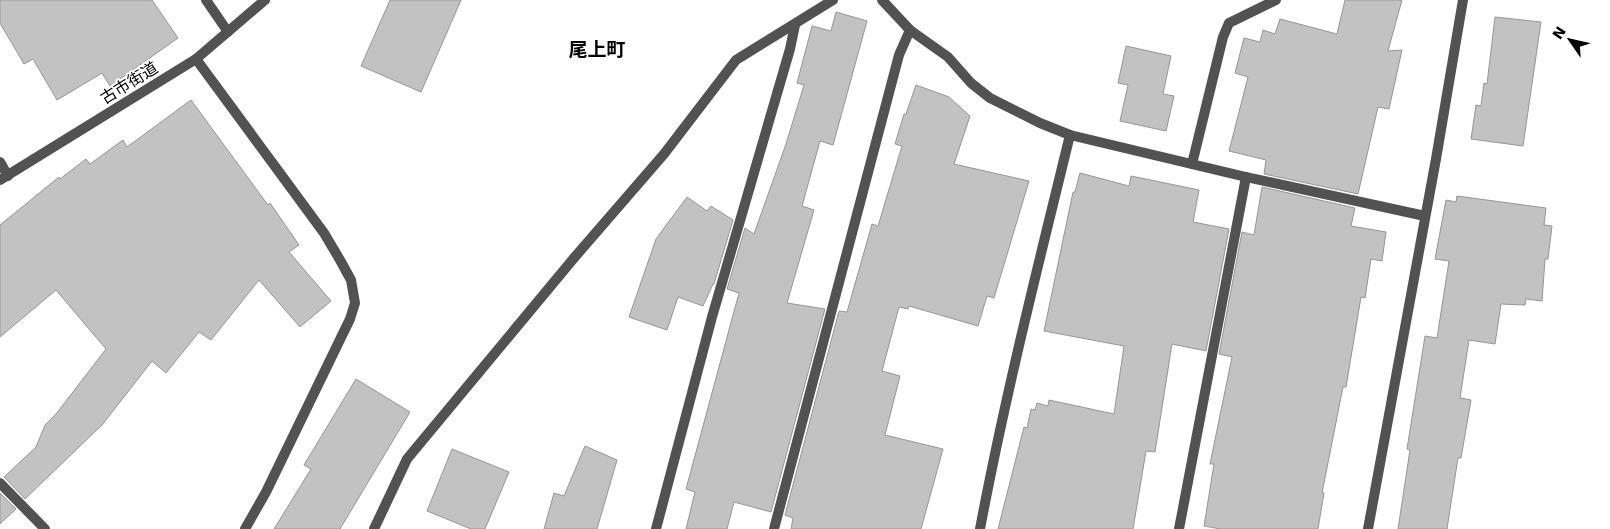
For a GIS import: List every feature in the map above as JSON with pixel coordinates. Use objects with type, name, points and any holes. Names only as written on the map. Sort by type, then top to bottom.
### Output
[{"type":"street","points":[[206,0],[228,32]]},
{"type":"street","name":"古市街道","points":[[4,178],[196,59],[265,0]]},
{"type":"street","points":[[374,529],[407,459],[574,258],[664,154],[736,60],[834,0]]},
{"type":"street","points":[[882,0],[910,30],[948,57],[971,83],[990,98],[1040,123],[1070,135],[1246,177],[1425,216]]},
{"type":"street","points":[[1192,164],[1228,23],[1276,0]]},
{"type":"street","points":[[1368,529],[1464,0]]},
{"type":"street","points":[[656,529],[712,317],[790,50],[795,25]]},
{"type":"street","points":[[774,529],[899,55],[910,30]]},
{"type":"street","points":[[196,59],[324,232],[351,280],[355,303],[350,319],[270,483],[245,529]]},
{"type":"street","points":[[980,529],[1020,341],[1070,135]]},
{"type":"street","points":[[0,162],[4,178]]},
{"type":"street","points":[[1179,529],[1246,177]]},
{"type":"street","points":[[0,483],[40,527]]},
{"type":"building","points":[[0,0],[152,0],[178,38],[110,86],[102,73],[57,100],[33,59],[24,64],[0,23]]},
{"type":"building","points":[[390,0],[461,0],[421,92],[361,66]]},
{"type":"building","points":[[1345,0],[1402,0],[1388,51],[1402,50],[1389,109],[1378,107],[1358,194],[1264,174],[1266,160],[1229,151],[1248,77],[1235,73],[1244,38],[1260,42],[1263,30],[1275,34],[1280,19],[1337,34]]},
{"type":"building","points":[[836,12],[867,21],[833,145],[820,141],[802,206],[814,210],[787,303],[825,309],[771,512],[734,502],[727,529],[686,529],[695,492],[686,489],[739,293],[727,289],[745,228],[754,234],[786,144],[804,85],[797,83],[812,26],[831,31]]},
{"type":"building","points":[[1495,17],[1541,22],[1523,146],[1471,139],[1476,105],[1481,106],[1484,83],[1487,84]]},
{"type":"building","points":[[1126,46],[1171,56],[1163,94],[1174,96],[1166,131],[1120,121],[1128,85],[1118,83]]},
{"type":"building","points":[[916,85],[949,97],[970,116],[954,164],[1029,181],[994,298],[987,296],[978,326],[909,306],[908,309],[899,307],[882,371],[900,376],[885,435],[943,449],[921,529],[791,529],[793,518],[785,515],[839,311],[847,312],[872,224],[878,226],[902,146],[895,144],[904,114],[906,114]]},
{"type":"building","points":[[191,100],[268,205],[270,203],[299,245],[289,252],[331,301],[300,327],[259,280],[211,340],[199,332],[166,373],[152,361],[102,425],[25,499],[4,477],[36,447],[45,425],[56,414],[106,349],[56,290],[0,337],[0,225],[59,177],[60,179],[86,159],[90,164],[123,140],[127,147]]},
{"type":"building","points":[[1080,173],[1129,186],[1131,176],[1199,190],[1193,222],[1229,229],[1206,351],[1172,344],[1155,452],[1146,451],[1133,529],[998,529],[1024,427],[1027,428],[1031,409],[1035,410],[1037,403],[1048,406],[1049,400],[1114,414],[1124,346],[1044,331],[1073,192],[1075,192]]},
{"type":"building","points":[[1262,187],[1355,208],[1351,226],[1386,232],[1382,261],[1371,259],[1365,298],[1361,297],[1346,387],[1343,387],[1322,493],[1324,493],[1318,529],[1220,529],[1204,526],[1214,464],[1210,464],[1232,357],[1219,354],[1242,232],[1254,235]]},
{"type":"building","points":[[1457,196],[1546,208],[1544,225],[1552,226],[1548,259],[1545,259],[1542,301],[1526,299],[1525,305],[1501,304],[1495,344],[1469,340],[1460,398],[1471,400],[1461,458],[1458,458],[1447,529],[1398,529],[1410,450],[1407,449],[1425,336],[1437,338],[1449,261],[1435,259],[1446,200],[1456,202]]},
{"type":"building","points":[[687,197],[707,211],[711,206],[733,220],[714,284],[703,306],[678,297],[667,330],[629,317],[656,239]]},
{"type":"building","points":[[356,379],[410,412],[340,529],[274,529],[311,469],[304,465]]},
{"type":"building","points":[[585,446],[617,460],[597,529],[544,529],[554,493],[564,496]]},
{"type":"building","points":[[452,449],[509,472],[485,529],[471,529],[427,511]]},
{"type":"building","points":[[0,493],[16,509],[0,524]]},
{"type":"district","name":"尾上町","points":[[597,49]]}]
